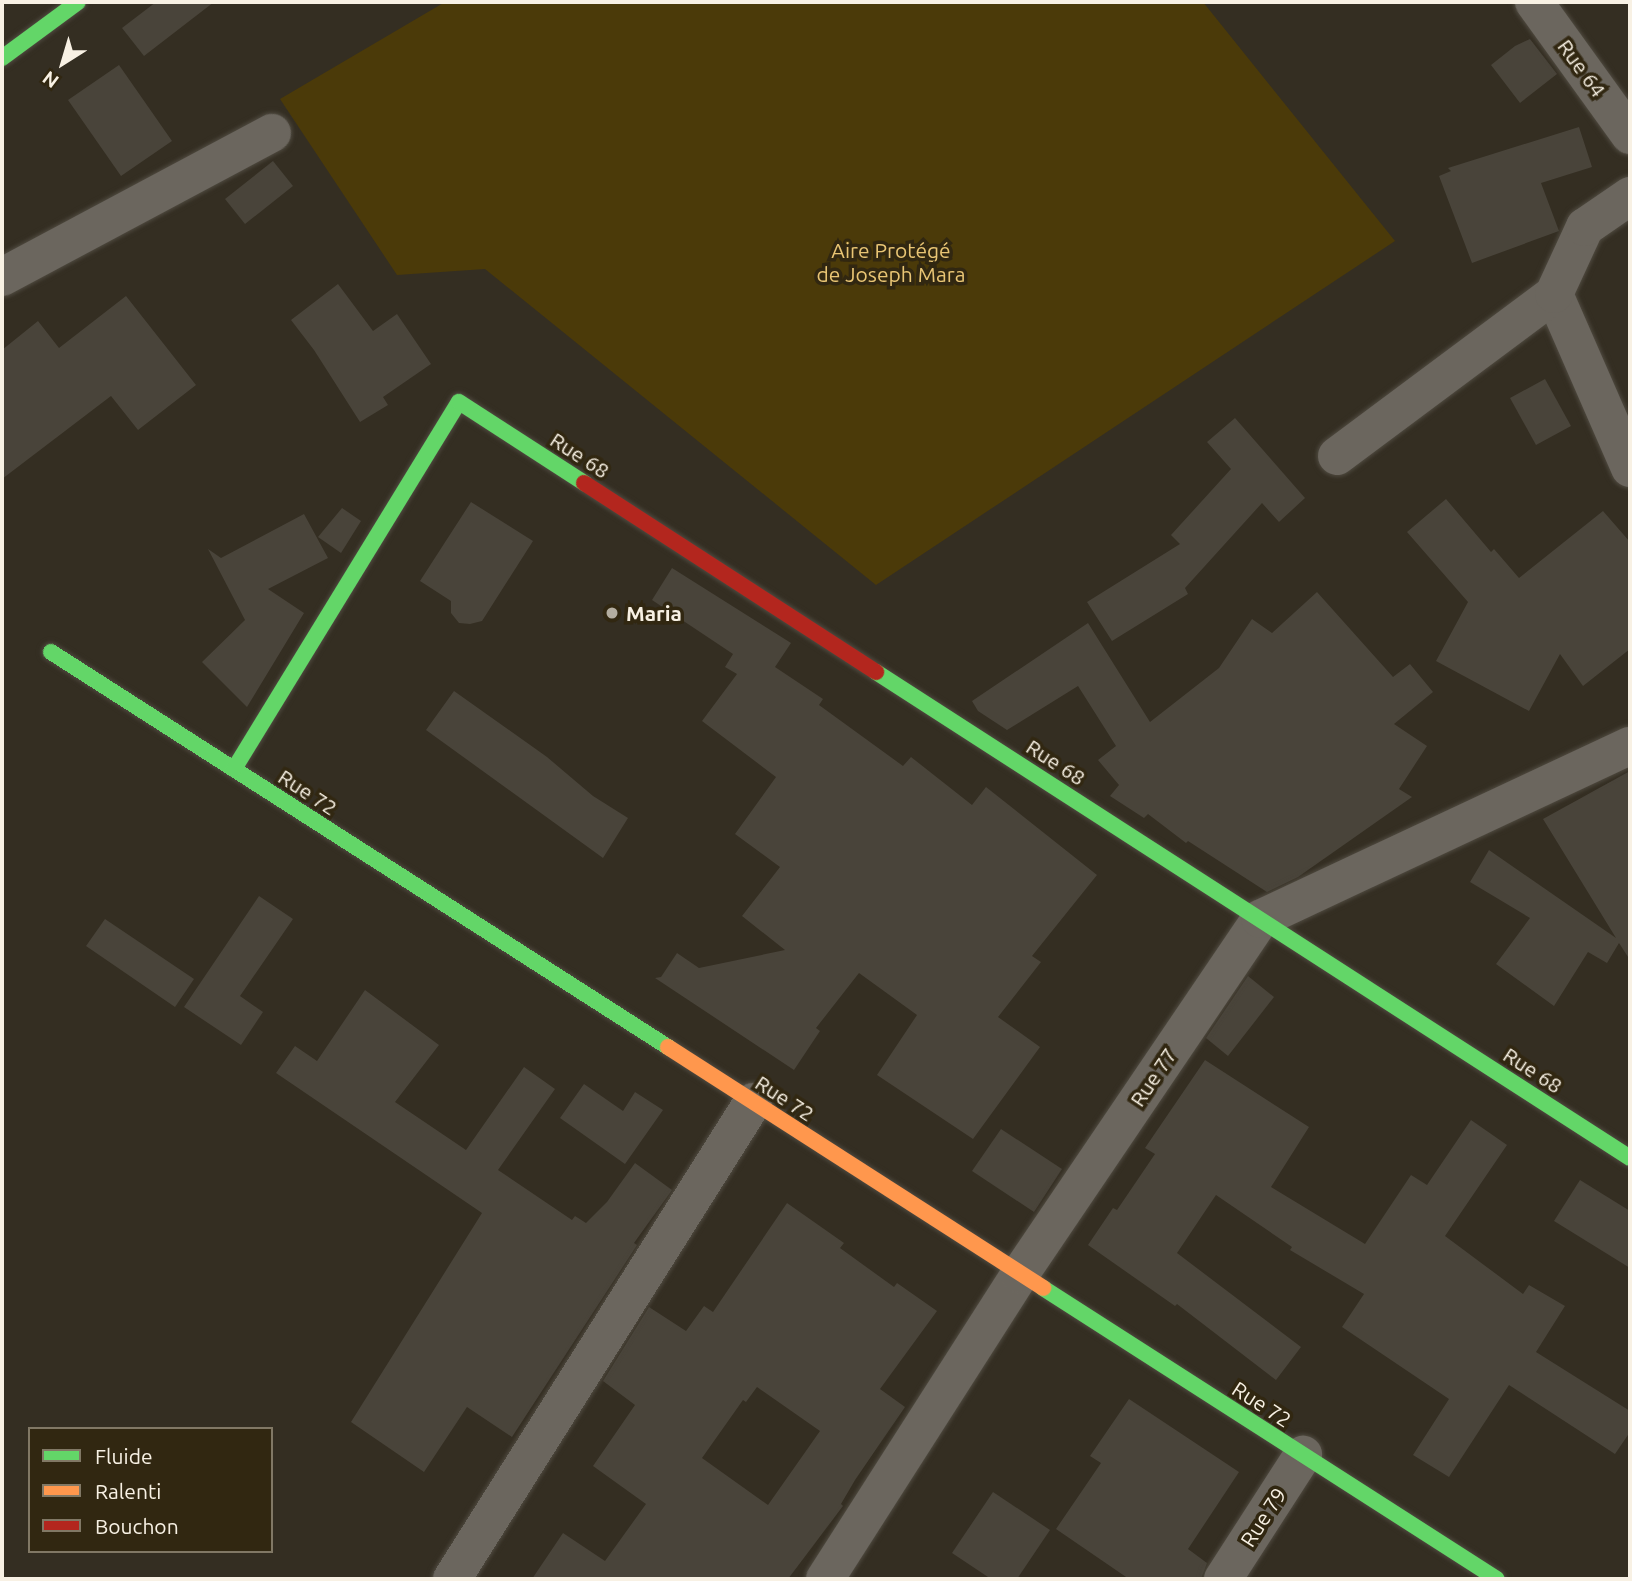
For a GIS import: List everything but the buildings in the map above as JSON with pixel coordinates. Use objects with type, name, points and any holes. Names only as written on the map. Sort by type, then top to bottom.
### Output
[{"type":"street","points":[[2,58],[78,2]]},
{"type":"street","name":"Rue 64","points":[[1534,2],[1630,135]]},
{"type":"street","points":[[2,277],[272,133]]},
{"type":"street","points":[[1337,456],[1555,294],[1584,227],[1630,195]]},
{"type":"street","points":[[1555,294],[1630,468]]},
{"type":"street","name":"Rue 68","points":[[234,769],[459,402],[1630,1158]]},
{"type":"street","name":"Rue 72","points":[[51,652],[1497,1579]]},
{"type":"street","points":[[1261,919],[1630,746]]},
{"type":"street","name":"Rue 77","points":[[825,1579],[1020,1274],[1261,919]]},
{"type":"street","points":[[452,1579],[753,1102]]},
{"type":"street","name":"Rue 79","points":[[1223,1579],[1303,1455]]},
{"type":"green space","name":"Aire Protégé de Joseph Mara","points":[[445,2],[1203,2],[1395,241],[876,585],[485,269],[397,275],[280,99]]},
{"type":"traffic: fast","points":[[2,58],[78,2]]},
{"type":"traffic: fast","points":[[234,769],[459,402],[584,483]]},
{"type":"traffic: fast","points":[[51,652],[668,1047]]},
{"type":"traffic: fast","points":[[876,672],[1630,1158]]},
{"type":"traffic: fast","points":[[1043,1288],[1497,1579]]},
{"type":"traffic: slow","points":[[668,1047],[1043,1288]]},
{"type":"traffic: jam","points":[[584,483],[876,672]]},
{"type":"place","name":"Maria","points":[[612,613]]}]
